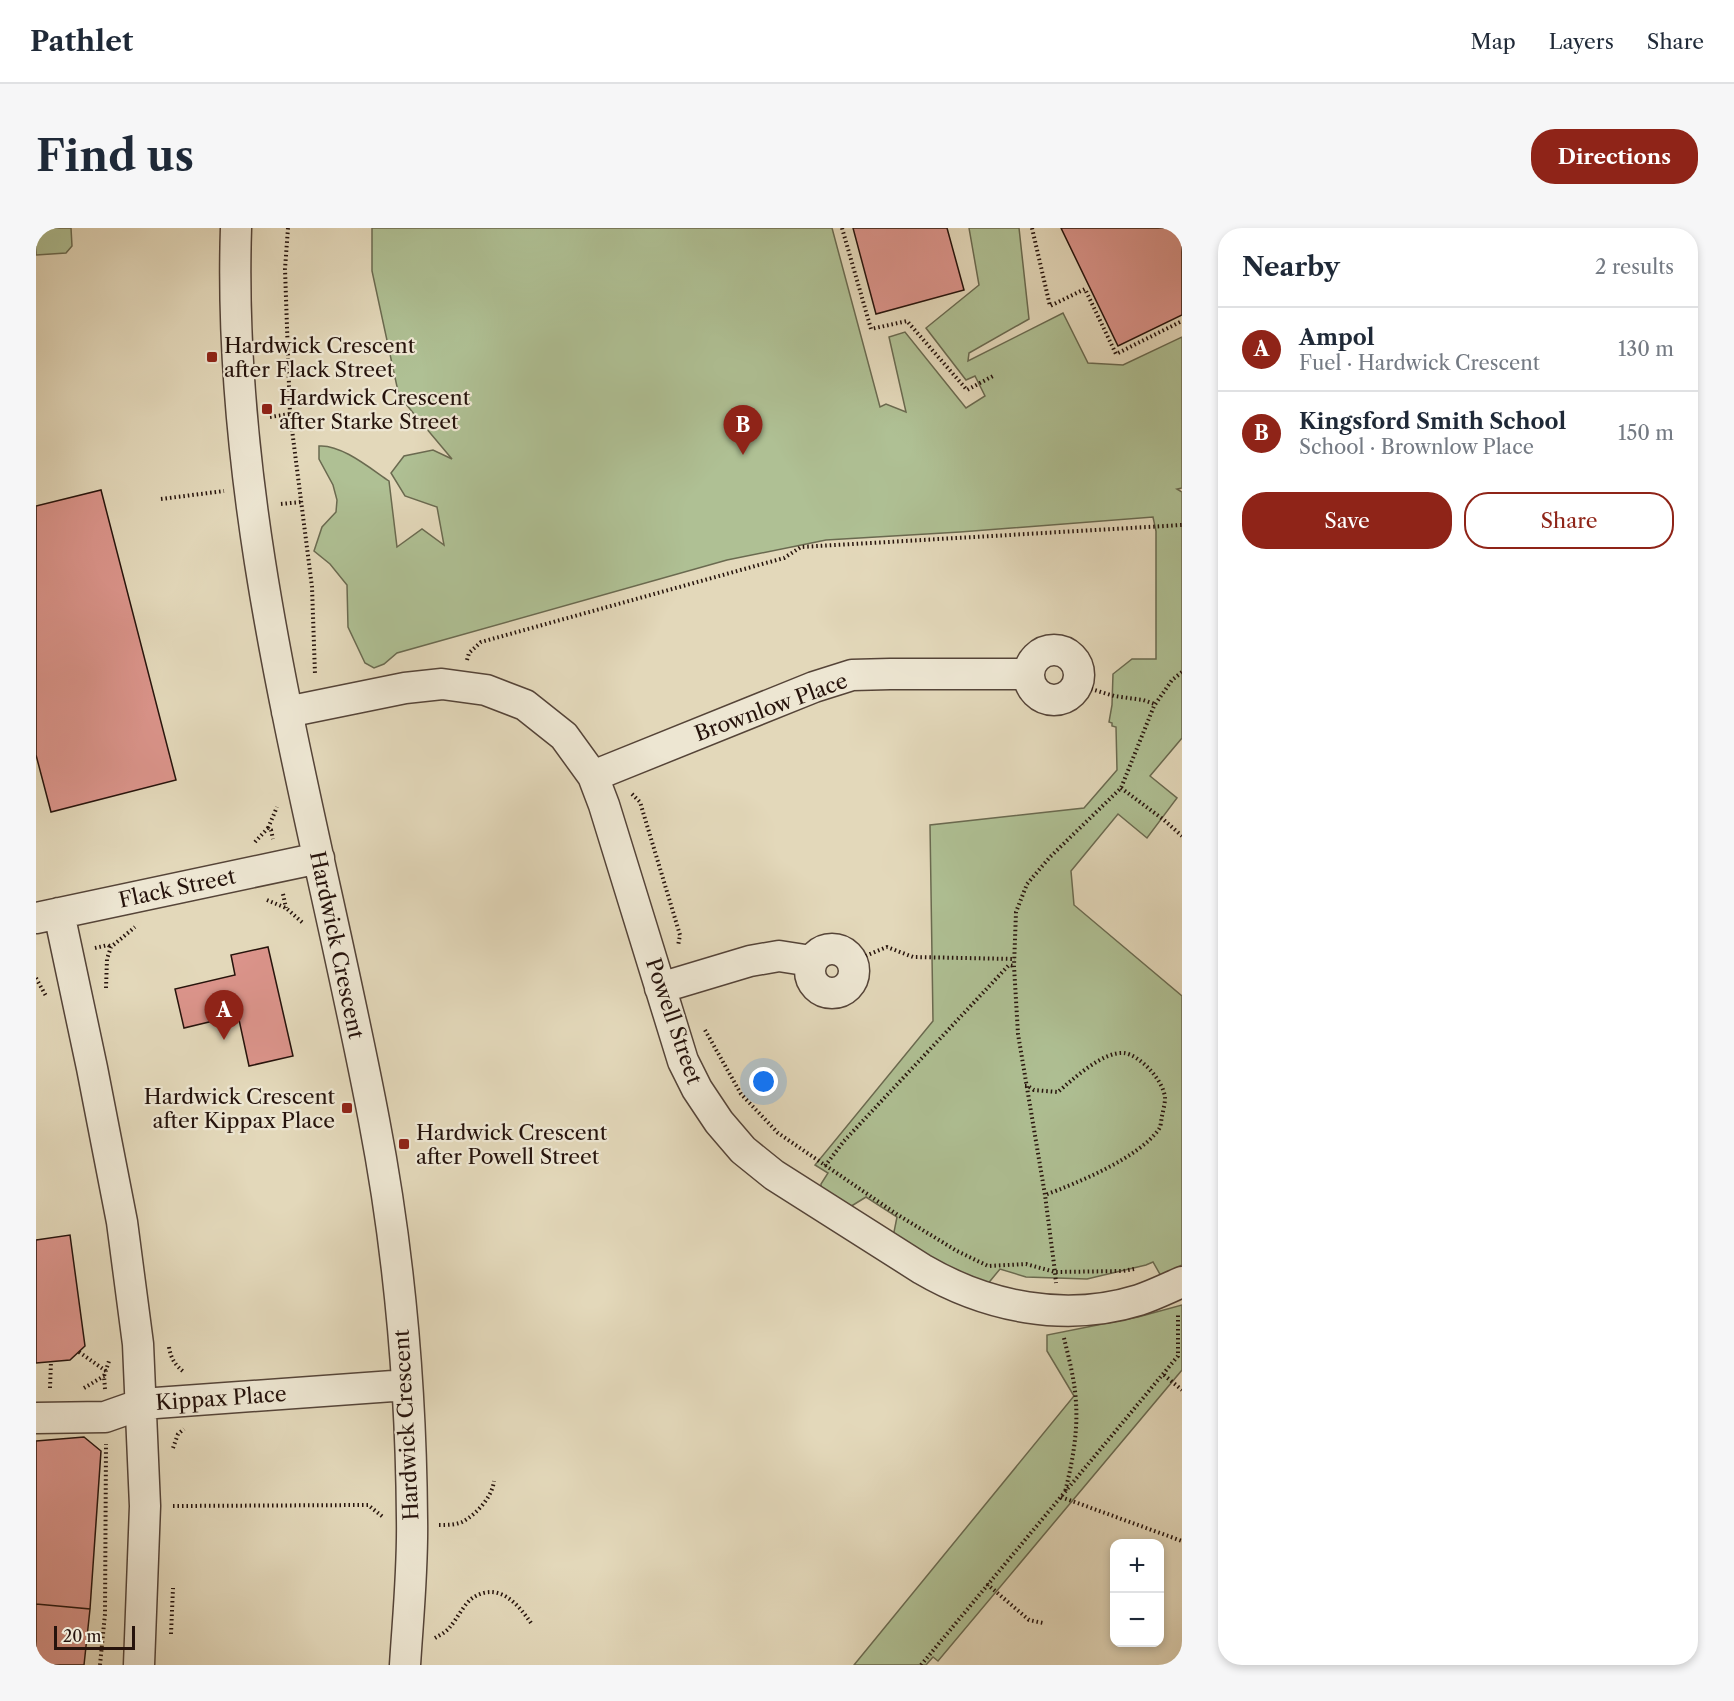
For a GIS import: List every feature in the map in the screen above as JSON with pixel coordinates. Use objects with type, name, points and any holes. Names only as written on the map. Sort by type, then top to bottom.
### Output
[{"type":"street","name":"Hardwick Crescent","points":[[236,228],[236,346],[248,480],[265,600],[375,1123],[395,1253],[407,1385],[412,1522],[405,1665]]},
{"type":"street","name":"Brownlow Place","points":[[593,776],[814,687],[852,675],[1029,674],[1032,661],[1042,652],[1055,649],[1068,653],[1077,663],[1080,676],[1077,685]]},
{"type":"street","name":"Powell Street","points":[[287,712],[320,692],[442,684],[486,690],[525,705],[564,736],[593,776],[671,985],[684,1061],[697,1089],[718,1122],[743,1150],[774,1175],[807,1197],[942,1281],[980,1297],[1020,1307],[1061,1310],[1097,1308],[1139,1300],[1182,1282]]},
{"type":"street","name":"Flack Street","points":[[47,916],[319,858]]},
{"type":"street","points":[[47,916],[122,1222],[138,1344],[142,1404],[159,1506],[144,1577],[139,1665]]},
{"type":"street","points":[[671,985],[750,961],[780,956],[811,961],[809,974],[814,986],[825,992],[838,993],[849,986],[854,974],[853,961]]},
{"type":"street","name":"Kippax Place","points":[[36,1418],[105,1417],[142,1404],[407,1385]]},
{"type":"path","points":[[288,228],[285,269],[290,414],[312,587],[315,674],[320,692]]},
{"type":"path","points":[[842,228],[871,329],[907,321],[967,390],[993,376]]},
{"type":"path","points":[[1032,228],[1050,306],[1085,289],[1116,354],[1182,321]]},
{"type":"path","points":[[264,418],[290,414]]},
{"type":"path","points":[[161,499],[225,491]]},
{"type":"path","points":[[465,667],[469,653],[481,642],[784,558],[801,547],[1182,525]]},
{"type":"path","points":[[1065,1492],[1071,1467],[1077,1403],[1064,1338],[1018,1034],[1014,966],[1017,912],[1027,884],[1050,857],[1121,788],[1155,704],[1172,680],[1182,672]]},
{"type":"path","points":[[315,674],[313,679],[320,692]]},
{"type":"path","points":[[1077,685],[1114,696],[1155,704]]},
{"type":"path","points":[[1121,788],[1182,836]]},
{"type":"path","points":[[623,790],[632,794],[640,802],[680,935],[671,985]]},
{"type":"path","points":[[260,899],[269,900],[286,908],[303,922],[307,930]]},
{"type":"path","points":[[106,988],[107,959],[111,947],[139,924]]},
{"type":"path","points":[[853,961],[887,947],[913,957],[1015,959]]},
{"type":"path","points":[[825,1166],[844,1141],[1009,965],[1014,966]]},
{"type":"path","points":[[36,978],[49,1002]]},
{"type":"path","points":[[700,1021],[741,1094],[778,1133],[898,1215],[957,1251],[988,1266],[1026,1264],[1054,1272],[1134,1269]]},
{"type":"path","points":[[1025,1086],[1034,1090],[1058,1092],[1085,1069],[1108,1056],[1123,1053],[1138,1060],[1152,1072],[1161,1085],[1165,1098],[1160,1127],[1144,1146],[1082,1181],[1044,1195]]},
{"type":"path","points":[[921,1665],[1178,1356],[1177,1317],[1182,1306]]},
{"type":"path","points":[[167,1336],[170,1357],[176,1366],[198,1379],[201,1416],[178,1434],[173,1445],[173,1456]]},
{"type":"path","points":[[100,1665],[105,1614],[104,1376],[109,1361],[108,1351]]},
{"type":"path","points":[[79,1352],[106,1371]]},
{"type":"path","points":[[50,1388],[51,1361]]},
{"type":"path","points":[[1164,1375],[1182,1390]]},
{"type":"path","points":[[436,1526],[462,1522],[476,1512],[493,1490],[494,1481]]},
{"type":"path","points":[[159,1506],[173,1496]]},
{"type":"path","points":[[1061,1497],[1182,1541]]},
{"type":"path","points":[[106,1505],[368,1505]]},
{"type":"path","points":[[159,1506],[173,1518]]},
{"type":"path","points":[[170,1644],[173,1577]]},
{"type":"path","points":[[987,1584],[1029,1620],[1043,1623]]},
{"type":"path","points":[[432,1640],[449,1629],[472,1598],[488,1593],[500,1594],[511,1599],[521,1608],[531,1623]]},
{"type":"green space","points":[[36,228],[71,228],[72,246],[66,253],[36,255]]},
{"type":"green space","points":[[372,228],[832,228],[880,407],[886,404],[906,412],[889,337],[905,332],[966,408],[985,396],[975,376],[966,380],[926,328],[979,285],[969,228],[1019,228],[1029,319],[969,353],[968,361],[1063,313],[1088,363],[1123,365],[1182,337],[1182,488],[1177,489],[1182,492],[1182,738],[1150,776],[1177,798],[1147,838],[1118,814],[1071,871],[1074,905],[1182,996],[1182,1265],[1161,1276],[1153,1262],[1087,1279],[1026,1277],[1000,1269],[986,1286],[892,1242],[897,1217],[866,1197],[845,1210],[821,1195],[821,1184],[828,1173],[815,1165],[933,1021],[930,825],[1084,808],[1117,770],[1116,727],[1109,722],[1113,674],[1132,659],[1156,659],[1156,531],[1153,517],[826,540],[727,560],[397,653],[384,664],[374,668],[365,663],[348,627],[347,585],[330,564],[314,551],[322,527],[336,512],[337,500],[333,485],[319,459],[319,446],[328,446],[346,453],[389,481],[397,547],[422,529],[444,545],[437,507],[405,496],[391,473],[404,456],[433,450],[452,459],[399,396],[372,271]]},
{"type":"green space","points":[[1182,1305],[1182,1370],[938,1661],[933,1657],[926,1665],[854,1665],[1074,1396],[1047,1351],[1047,1335],[1138,1317]]},
{"type":"building","points":[[853,228],[947,228],[964,290],[876,314]]},
{"type":"building","points":[[1061,228],[1179,228],[1182,234],[1182,315],[1118,346]]},
{"type":"building","points":[[101,490],[176,780],[51,812],[36,755],[36,506]]},
{"type":"building","points":[[268,947],[293,1056],[249,1066],[238,1015],[184,1028],[175,989],[235,975],[231,955]]},
{"type":"building","points":[[70,1235],[85,1346],[70,1360],[36,1363],[36,1240]]},
{"type":"building","points":[[84,1437],[101,1451],[90,1609],[36,1604],[36,1441]]},
{"type":"building","points":[[36,1604],[90,1609],[84,1665],[36,1665]]},
{"type":"place","name":"Hardwick Crescent after Flack Street","points":[[212,357]]},
{"type":"place","name":"Hardwick Crescent after Starke Street","points":[[267,409]]},
{"type":"place","name":"Kingsford Smith School","points":[[743,455]]},
{"type":"place","name":"Ampol","points":[[224,1040]]},
{"type":"place","name":"Hardwick Crescent after Kippax Place","points":[[347,1108]]},
{"type":"place","name":"Hardwick Crescent after Powell Street","points":[[404,1144]]}]
